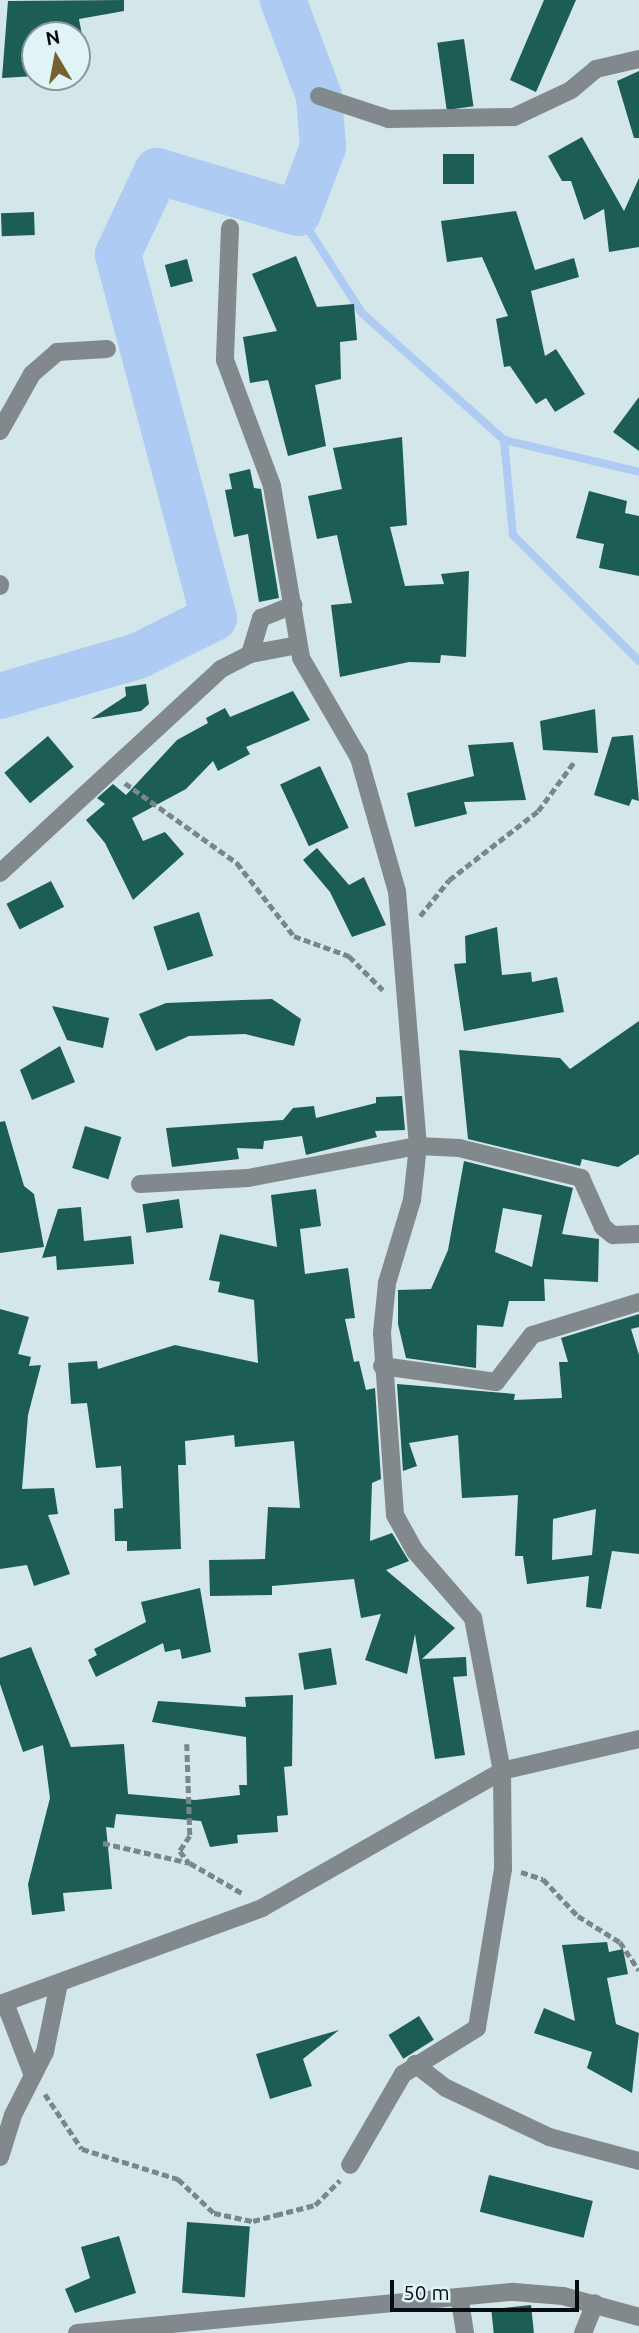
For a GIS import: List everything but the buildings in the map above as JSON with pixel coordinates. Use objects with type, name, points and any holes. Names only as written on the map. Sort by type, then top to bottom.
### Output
[{"type":"street","points":[[318,96],[389,119],[514,117],[571,89],[596,69],[639,59]]},
{"type":"street","points":[[230,228],[225,360],[272,485],[298,645],[307,674],[359,758],[397,891],[404,944],[418,1146],[412,1200],[387,1283],[383,1366],[395,1515],[415,1550],[473,1618],[502,1771],[503,1869],[477,2028],[415,2064],[393,2087],[351,2165]]},
{"type":"street","points":[[0,431],[32,374],[57,352],[107,349]]},
{"type":"street","points":[[250,654],[261,618],[293,605]]},
{"type":"street","points":[[0,873],[191,693],[250,654],[298,645]]},
{"type":"street","points":[[140,1184],[264,1177],[418,1146],[495,1154],[566,1172],[590,1189],[603,1227],[613,1235],[639,1234]]},
{"type":"street","points":[[383,1366],[496,1382],[532,1335],[639,1302]]},
{"type":"street","points":[[32,2073],[2,2003],[262,1908],[502,1771],[639,1739]]},
{"type":"street","points":[[0,2157],[32,2073],[46,2052],[59,1983]]},
{"type":"street","points":[[415,2064],[446,2088],[550,2137],[639,2161]]},
{"type":"street","points":[[77,2333],[460,2301],[523,2292],[595,2303],[639,2317]]},
{"type":"street","points":[[460,2301],[465,2333]]},
{"type":"street","points":[[583,2333],[595,2303]]},
{"type":"path","points":[[404,944],[436,894],[538,811],[574,762]]},
{"type":"path","points":[[113,769],[237,863],[294,936],[349,956],[410,1013]]},
{"type":"path","points":[[187,1744],[190,1836],[180,1851],[190,1863]]},
{"type":"path","points":[[103,1843],[190,1863],[218,1874],[262,1908]]},
{"type":"path","points":[[503,1869],[543,1878],[578,1916],[620,1942],[639,1970]]},
{"type":"path","points":[[32,2073],[82,2149],[178,2179],[214,2213],[253,2221],[315,2205],[351,2165]]},
{"type":"waterway","points":[[0,696],[138,656],[214,618],[118,254],[157,171],[298,213],[323,147],[319,96],[283,0]]},
{"type":"waterway","points":[[298,213],[362,313],[504,440],[639,472]]},
{"type":"waterway","points":[[504,440],[513,535],[639,661]]}]
